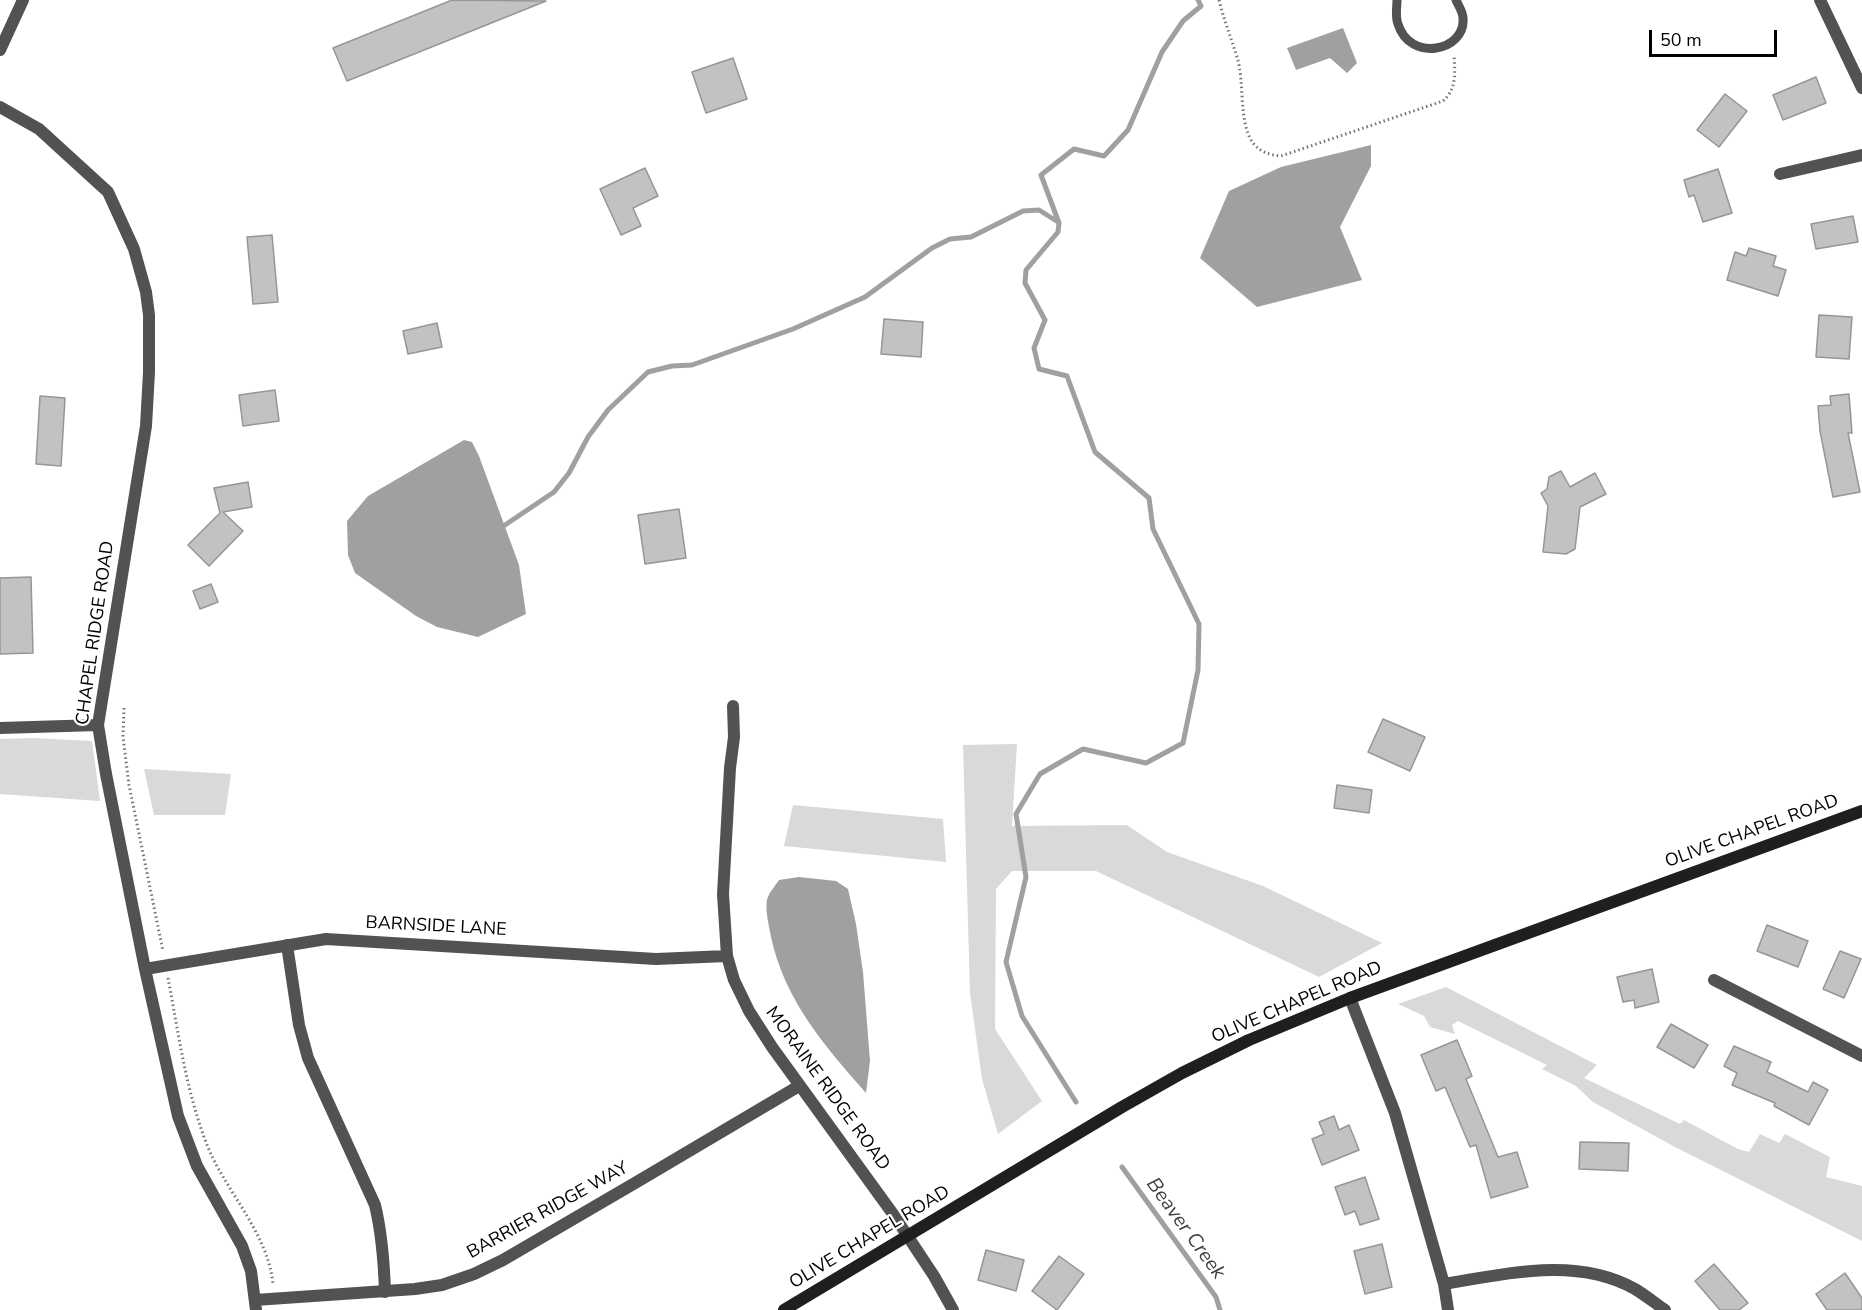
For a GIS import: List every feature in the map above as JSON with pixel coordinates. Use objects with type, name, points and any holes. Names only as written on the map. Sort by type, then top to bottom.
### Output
[{"type":"main road","name":"OLIVE CHAPEL ROAD","points":[[784,1310],[1182,1073],[1248,1040],[1350,998],[1862,811]]},
{"type":"street","points":[[0,50],[23,0]]},
{"type":"street","points":[[1820,0],[1862,88]]},
{"type":"street","name":"CHAPEL RIDGE ROAD","points":[[0,107],[39,129],[108,192],[134,249],[146,292],[149,315],[146,426],[98,725],[106,774],[178,1116],[197,1166],[242,1246],[250,1271],[255,1305]]},
{"type":"street","points":[[1780,174],[1862,154]]},
{"type":"street","name":"MORAINE RIDGE ROAD","points":[[733,706],[734,736],[723,894],[727,956],[734,980],[749,1011],[799,1086],[908,1236],[953,1310]]},
{"type":"street","points":[[0,728],[98,725]]},
{"type":"street","name":"BARNSIDE LANE","points":[[146,969],[326,939],[656,959],[727,956]]},
{"type":"street","points":[[287,945],[298,1025],[308,1058],[375,1205],[384,1254],[385,1292]]},
{"type":"street","points":[[1714,980],[1862,1056]]},
{"type":"street","points":[[1350,998],[1395,1113],[1444,1284],[1448,1310]]},
{"type":"street","name":"BARRIER RIDGE WAY","points":[[255,1305],[442,1285],[474,1274],[503,1260],[799,1086]]},
{"type":"street","points":[[1444,1284],[1526,1271],[1577,1271],[1597,1274],[1617,1281],[1635,1289],[1665,1310]]},
{"type":"lane","points":[[1397,0],[1397,22],[1405,38],[1413,46],[1425,48],[1444,46],[1454,42],[1461,30],[1463,18],[1456,0]]},
{"type":"path","points":[[1219,0],[1229,37],[1238,58],[1247,131],[1259,149],[1271,155],[1281,156],[1443,101],[1454,86],[1454,42]]},
{"type":"path","points":[[123,708],[123,737],[129,785],[162,946]]},
{"type":"path","points":[[169,984],[193,1102],[204,1136],[220,1172],[259,1238],[269,1262],[273,1282]]},
{"type":"shaded area","points":[[1343,28],[1357,63],[1347,73],[1330,58],[1296,70],[1287,48]]},
{"type":"shaded area","points":[[1371,145],[1371,166],[1340,227],[1362,280],[1257,307],[1200,258],[1229,191],[1281,167]]},
{"type":"shaded area","points":[[464,440],[472,442],[479,456],[519,565],[526,614],[478,637],[437,627],[416,616],[355,573],[348,555],[347,521],[368,496]]},
{"type":"shaded area","points":[[0,739],[92,741],[100,801],[0,794]]},
{"type":"shaded area","points":[[1017,744],[1012,826],[1127,825],[1167,852],[1263,886],[1382,943],[1319,977],[1096,871],[1012,871],[996,889],[995,1029],[1042,1101],[998,1134],[982,1079],[970,993],[963,745]]},
{"type":"shaded area","points":[[144,769],[231,774],[225,815],[154,815]]},
{"type":"shaded area","points":[[793,805],[943,819],[946,862],[784,846]]},
{"type":"shaded area","points":[[799,877],[836,881],[848,889],[863,972],[870,1061],[866,1093],[808,1021],[796,1002],[777,960],[768,923],[767,900],[779,880]]},
{"type":"shaded area","points":[[1446,987],[1597,1065],[1584,1078],[1680,1124],[1684,1120],[1738,1149],[1749,1152],[1760,1134],[1779,1143],[1785,1134],[1830,1157],[1826,1177],[1862,1186],[1862,1241],[1675,1147],[1593,1102],[1576,1086],[1542,1069],[1547,1065],[1458,1021],[1452,1025],[1455,1034],[1430,1027],[1424,1016],[1398,1004]]},
{"type":"building","points":[[452,0],[546,1],[347,81],[333,48]]},
{"type":"building","points":[[733,58],[747,99],[706,113],[692,72]]},
{"type":"building","points":[[1816,77],[1826,103],[1783,120],[1773,95]]},
{"type":"building","points":[[1725,94],[1747,111],[1719,147],[1697,130]]},
{"type":"building","points":[[645,168],[658,196],[633,208],[641,226],[621,235],[600,189]]},
{"type":"building","points":[[1718,169],[1732,213],[1703,222],[1694,195],[1689,197],[1684,180]]},
{"type":"building","points":[[1853,216],[1858,242],[1816,249],[1811,224]]},
{"type":"building","points":[[272,235],[278,302],[253,304],[247,237]]},
{"type":"building","points":[[1749,248],[1776,256],[1773,266],[1786,270],[1778,296],[1727,280],[1735,252],[1746,256]]},
{"type":"building","points":[[1819,315],[1852,317],[1849,359],[1816,357]]},
{"type":"building","points":[[884,319],[923,322],[921,357],[881,354]]},
{"type":"building","points":[[437,323],[442,347],[408,354],[403,331]]},
{"type":"building","points":[[275,390],[279,421],[243,426],[239,395]]},
{"type":"building","points":[[1849,394],[1852,433],[1848,433],[1860,492],[1833,497],[1820,431],[1818,406],[1831,405],[1830,396]]},
{"type":"building","points":[[40,396],[65,398],[61,466],[36,464]]},
{"type":"building","points":[[1561,471],[1570,487],[1595,473],[1606,494],[1580,507],[1575,549],[1566,554],[1543,552],[1548,506],[1541,493],[1547,489],[1549,477]]},
{"type":"building","points":[[248,482],[252,507],[223,512],[243,531],[209,566],[188,545],[220,513],[214,488]]},
{"type":"building","points":[[679,509],[686,558],[645,564],[638,515]]},
{"type":"building","points":[[31,577],[33,653],[0,654],[0,578]]},
{"type":"building","points":[[211,584],[218,602],[200,609],[193,591]]},
{"type":"building","points":[[1383,719],[1425,737],[1410,771],[1368,752]]},
{"type":"building","points":[[1337,785],[1372,790],[1369,813],[1334,808]]},
{"type":"building","points":[[1767,925],[1808,941],[1798,967],[1757,951]]},
{"type":"building","points":[[1840,951],[1861,959],[1844,998],[1823,989]]},
{"type":"building","points":[[1652,969],[1659,1002],[1635,1008],[1634,1000],[1623,1002],[1617,977]]},
{"type":"building","points":[[1671,1024],[1708,1045],[1694,1068],[1657,1047]]},
{"type":"building","points":[[1457,1040],[1472,1076],[1466,1079],[1498,1157],[1517,1152],[1528,1187],[1491,1198],[1476,1145],[1470,1147],[1445,1087],[1436,1091],[1421,1055]]},
{"type":"building","points":[[1734,1046],[1771,1062],[1767,1072],[1808,1092],[1813,1082],[1828,1090],[1809,1125],[1774,1106],[1775,1103],[1732,1085],[1737,1073],[1724,1066]]},
{"type":"building","points":[[1334,1116],[1339,1130],[1349,1125],[1359,1150],[1322,1165],[1312,1139],[1324,1134],[1319,1122]]},
{"type":"building","points":[[1580,1142],[1629,1143],[1628,1171],[1579,1169]]},
{"type":"building","points":[[1365,1177],[1379,1219],[1360,1225],[1355,1211],[1345,1215],[1335,1187]]},
{"type":"building","points":[[1382,1244],[1392,1287],[1365,1294],[1354,1251]]},
{"type":"building","points":[[986,1250],[1024,1260],[1016,1291],[978,1280]]},
{"type":"building","points":[[1059,1256],[1084,1274],[1057,1310],[1032,1291]]},
{"type":"building","points":[[1714,1264],[1748,1303],[1739,1310],[1720,1310],[1695,1281]]},
{"type":"building","points":[[1845,1273],[1862,1298],[1862,1310],[1827,1310],[1816,1294]]},
{"type":"waterway","name":"Beaver Creek","points":[[1076,1102],[1022,1016],[1006,962],[1026,877],[1016,814],[1040,774],[1083,749],[1146,763],[1183,743],[1198,670],[1199,624],[1153,529],[1149,498],[1095,452],[1067,376],[1039,369],[1034,348],[1045,320],[1025,283],[1026,270],[1058,232],[1059,223],[1041,175],[1074,149],[1104,156],[1128,130],[1162,52],[1183,21],[1201,6],[1198,0]]},
{"type":"waterway","points":[[505,525],[554,492],[569,473],[588,437],[608,410],[648,372],[672,366],[692,365],[793,329],[865,297],[932,248],[950,239],[971,237],[1023,211],[1039,210],[1058,222]]},
{"type":"waterway","name":"Beaver Creek","points":[[1122,1167],[1216,1297],[1220,1310]]}]
